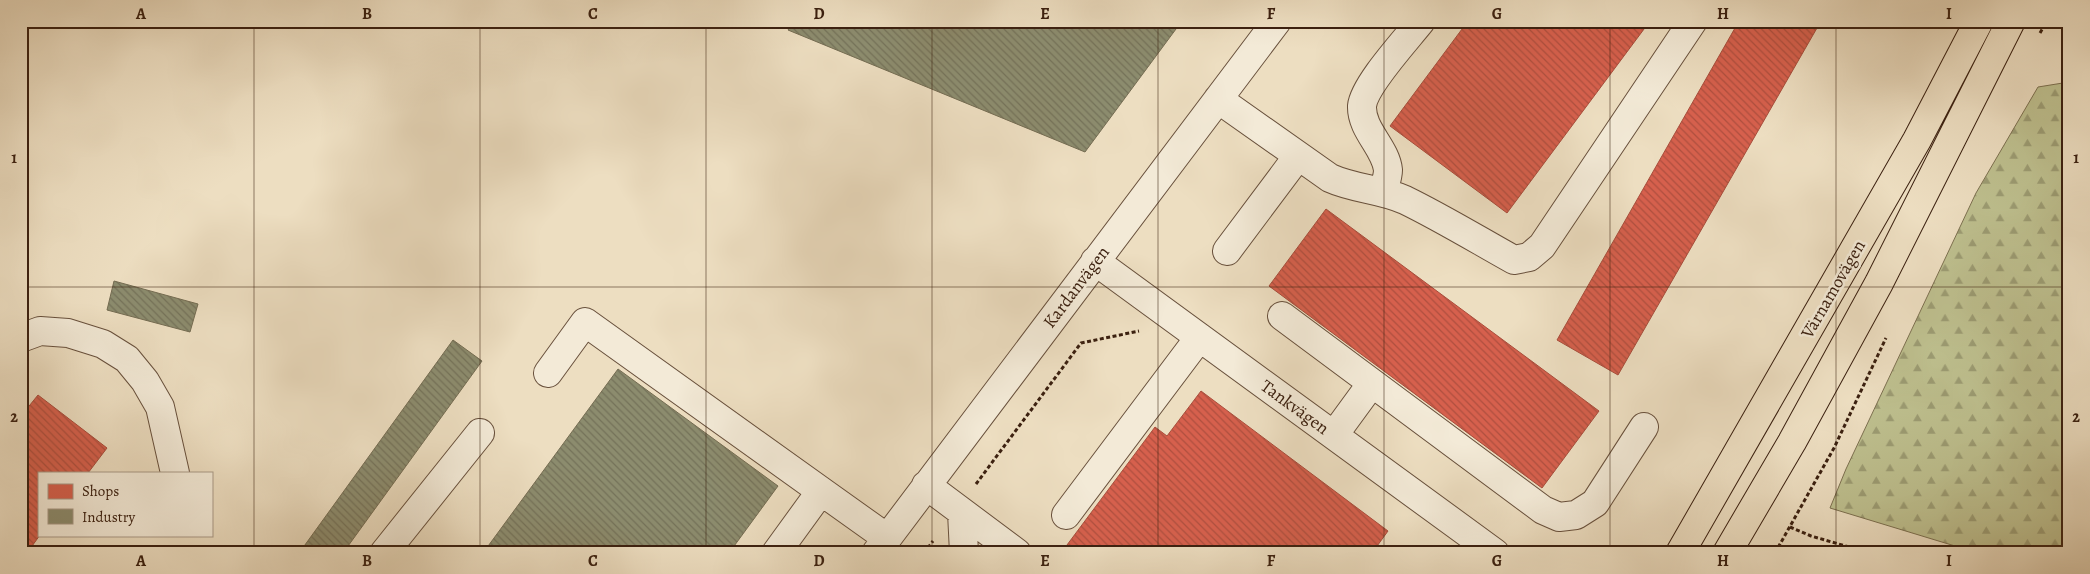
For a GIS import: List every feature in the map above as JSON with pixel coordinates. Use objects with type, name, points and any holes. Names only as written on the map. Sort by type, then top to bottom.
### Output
[{"type":"main road","name":"Värnamovägen","points":[[1680,553],[1917,140],[1979,21]]},
{"type":"main road","name":"Värnamovägen","points":[[1727,553],[1792,442],[1879,283],[2011,21]]},
{"type":"street","name":"Kardanvägen","points":[[882,545],[1277,21]]},
{"type":"street","points":[[1383,192],[1388,172],[1386,159],[1364,119],[1362,106],[1368,88],[1421,21]]},
{"type":"street","points":[[1218,99],[1330,178],[1345,185],[1383,192],[1404,200],[1514,260],[1528,257],[1542,246],[1693,21]]},
{"type":"street","points":[[1227,251],[1298,156]]},
{"type":"street","name":"Tankvägen","points":[[1095,261],[1334,435],[1464,544],[1495,553]]},
{"type":"street","points":[[1282,316],[1543,510],[1559,517],[1576,515],[1595,503],[1644,427]]},
{"type":"street","points":[[548,373],[585,322],[821,492],[882,545]]},
{"type":"street","points":[[21,338],[40,331],[68,333],[103,344],[127,359],[145,381],[160,407],[175,472]]},
{"type":"street","points":[[1066,515],[1199,338]]},
{"type":"street","points":[[1334,435],[1372,383]]},
{"type":"street","points":[[384,553],[480,433]]},
{"type":"street","points":[[926,485],[1018,553]]},
{"type":"street","points":[[776,553],[821,492]]},
{"type":"street","points":[[960,510],[964,553]]},
{"type":"path","points":[[924,553],[960,510],[1081,343],[1139,332],[1157,307]]},
{"type":"path","points":[[1790,527],[1811,536],[1870,553]]},
{"type":"green space","points":[[2069,82],[2069,553],[1978,553],[1830,508],[1846,469],[1976,193],[2038,87]]},
{"type":"building: Shops","points":[[1468,21],[1650,21],[1507,213],[1390,126]]},
{"type":"building: Shops","points":[[1739,21],[1821,21],[1618,375],[1557,340]]},
{"type":"building: Shops","points":[[1326,209],[1599,411],[1542,488],[1269,286]]},
{"type":"building: Shops","points":[[1201,391],[1388,531],[1372,553],[1061,553],[1155,427],[1167,436]]},
{"type":"building: Shops","points":[[38,395],[107,448],[89,472],[38,472],[39,536],[27,553],[21,553],[21,416]]},
{"type":"building: Industry","points":[[794,21],[1157,21],[1176,29],[1085,152],[788,30]]},
{"type":"building: Industry","points":[[114,281],[198,304],[190,332],[107,310]]},
{"type":"building: Industry","points":[[453,340],[482,361],[343,553],[307,553],[302,549]]},
{"type":"building: Industry","points":[[618,369],[778,486],[729,553],[483,553]]}]
